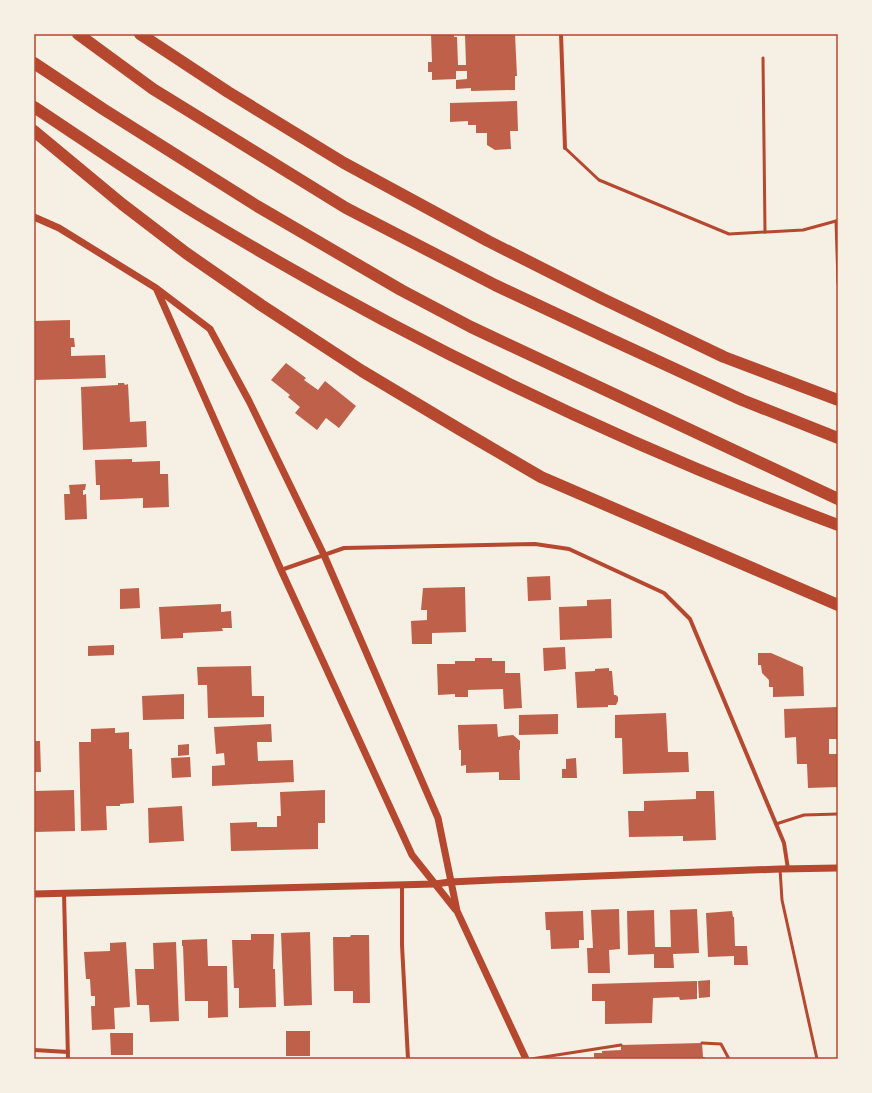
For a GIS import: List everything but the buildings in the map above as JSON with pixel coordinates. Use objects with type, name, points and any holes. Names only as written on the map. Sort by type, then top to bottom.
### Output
[{"type":"highway","points":[[78,34],[153,89],[346,208],[495,284],[610,339],[742,400],[838,438]]},
{"type":"highway","points":[[140,34],[228,92],[344,163],[488,241],[603,299],[724,357],[838,400]]},
{"type":"highway","points":[[34,63],[103,109],[244,198],[401,290],[478,330],[838,499]]},
{"type":"highway","points":[[34,106],[193,211],[306,277],[454,357],[571,414],[701,472],[838,525]]},
{"type":"highway","points":[[34,131],[122,204],[192,258],[355,366],[459,430],[541,477],[838,606]]},
{"type":"street","points":[[561,34],[565,148]]},
{"type":"street","points":[[34,217],[58,228],[156,288],[210,329],[249,401],[324,555],[438,818],[457,911],[526,1059]]},
{"type":"street","points":[[156,288],[281,570],[412,855],[457,911]]},
{"type":"street","points":[[281,570],[344,548],[535,544],[569,549],[664,593],[690,619],[784,843],[784,869]]},
{"type":"street","points":[[34,894],[435,884],[450,882],[838,868]]},
{"type":"street","points":[[402,884],[402,945],[408,1059]]},
{"type":"street","points":[[64,893],[68,1059]]},
{"type":"street","points":[[34,1050],[68,1052]]},
{"type":"lane","points":[[763,58],[765,232]]},
{"type":"lane","points":[[565,148],[599,180],[729,234],[803,230],[837,221],[838,283]]},
{"type":"lane","points":[[776,824],[804,815],[838,814]]},
{"type":"lane","points":[[784,869],[782,900],[817,1059]]},
{"type":"lane","points":[[702,1043],[721,1044],[729,1059]]},
{"type":"lane","points":[[531,1059],[621,1045]]}]
